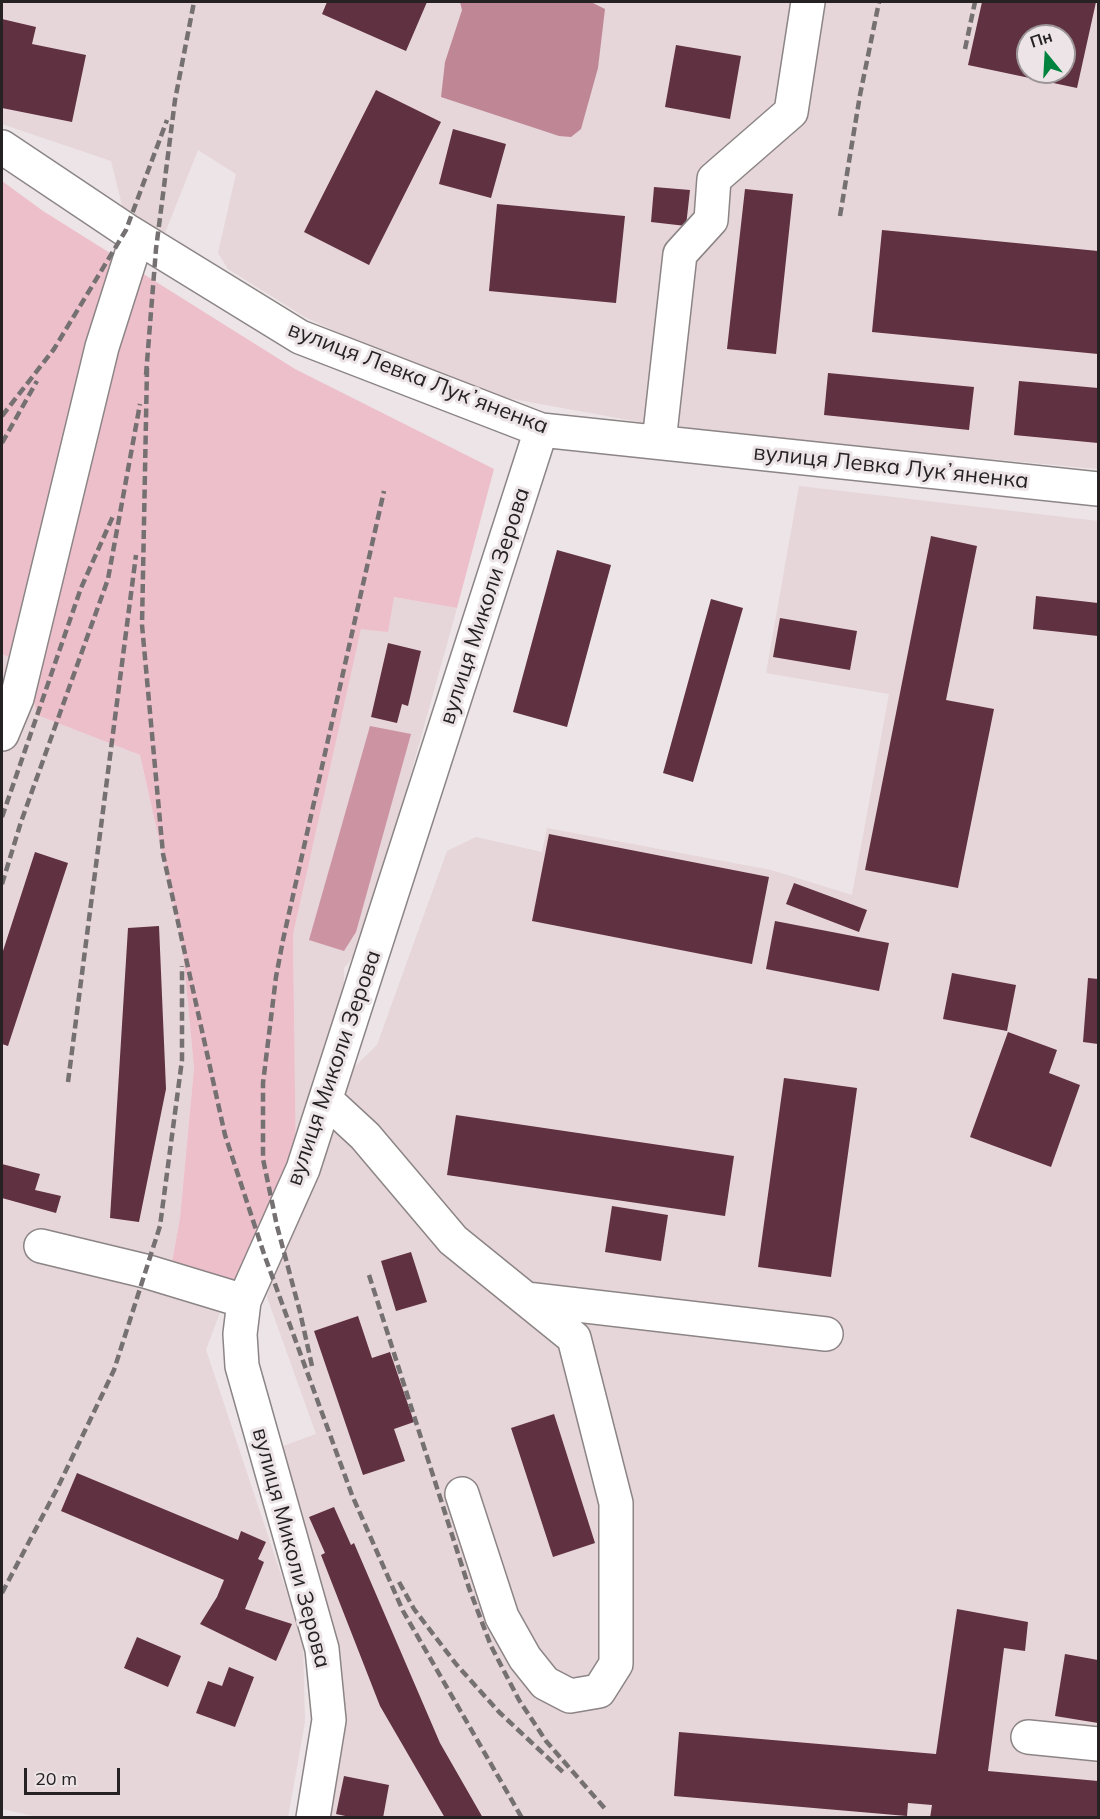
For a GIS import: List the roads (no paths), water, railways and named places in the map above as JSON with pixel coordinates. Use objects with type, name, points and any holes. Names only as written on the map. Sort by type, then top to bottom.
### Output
[{"type":"street","points":[[659,442],[680,254],[711,220],[714,179],[791,112],[808,2]]},
{"type":"street","name":"вулиця Левка Лукʼяненка","points":[[2,147],[137,237],[300,338],[541,430],[1098,489]]},
{"type":"street","points":[[2,734],[102,347],[137,237]]},
{"type":"street","name":"вулиця Миколи Зерова","points":[[313,1818],[329,1720],[322,1649],[242,1366],[240,1334],[244,1301],[303,1169],[541,430]]},
{"type":"street","points":[[326,1100],[365,1136],[453,1240],[574,1338],[616,1503],[616,1664],[599,1691],[570,1696],[545,1683],[525,1659],[502,1617],[462,1494]]},
{"type":"street","points":[[41,1246],[145,1271],[244,1301]]},
{"type":"street","points":[[526,1299],[826,1334]]},
{"type":"street","points":[[1028,1737],[1098,1744]]},
{"type":"railway","points":[[146,375],[156,249],[175,100],[194,2]]},
{"type":"railway","points":[[840,216],[860,95],[879,2]]},
{"type":"railway","points":[[965,49],[975,2]]},
{"type":"railway","points":[[2,416],[54,349],[126,230],[167,120]]},
{"type":"railway","points":[[147,368],[142,625],[163,854],[225,1135],[264,1254],[352,1495],[403,1611],[522,1818]]},
{"type":"railway","points":[[2,443],[37,381]]},
{"type":"railway","points":[[2,884],[21,822],[108,579],[140,404]]},
{"type":"railway","points":[[312,1366],[277,1226],[263,1159],[263,1083],[276,977],[283,940],[384,491]]},
{"type":"railway","points":[[2,817],[81,588],[114,514]]},
{"type":"railway","points":[[68,1082],[136,555]]},
{"type":"railway","points":[[2,1593],[58,1487],[114,1370],[160,1226],[182,1060],[182,966]]},
{"type":"railway","points":[[369,1275],[469,1588],[491,1646],[519,1700],[546,1741],[607,1811]]},
{"type":"railway","points":[[399,1582],[414,1609],[456,1664],[499,1712],[565,1774]]}]
